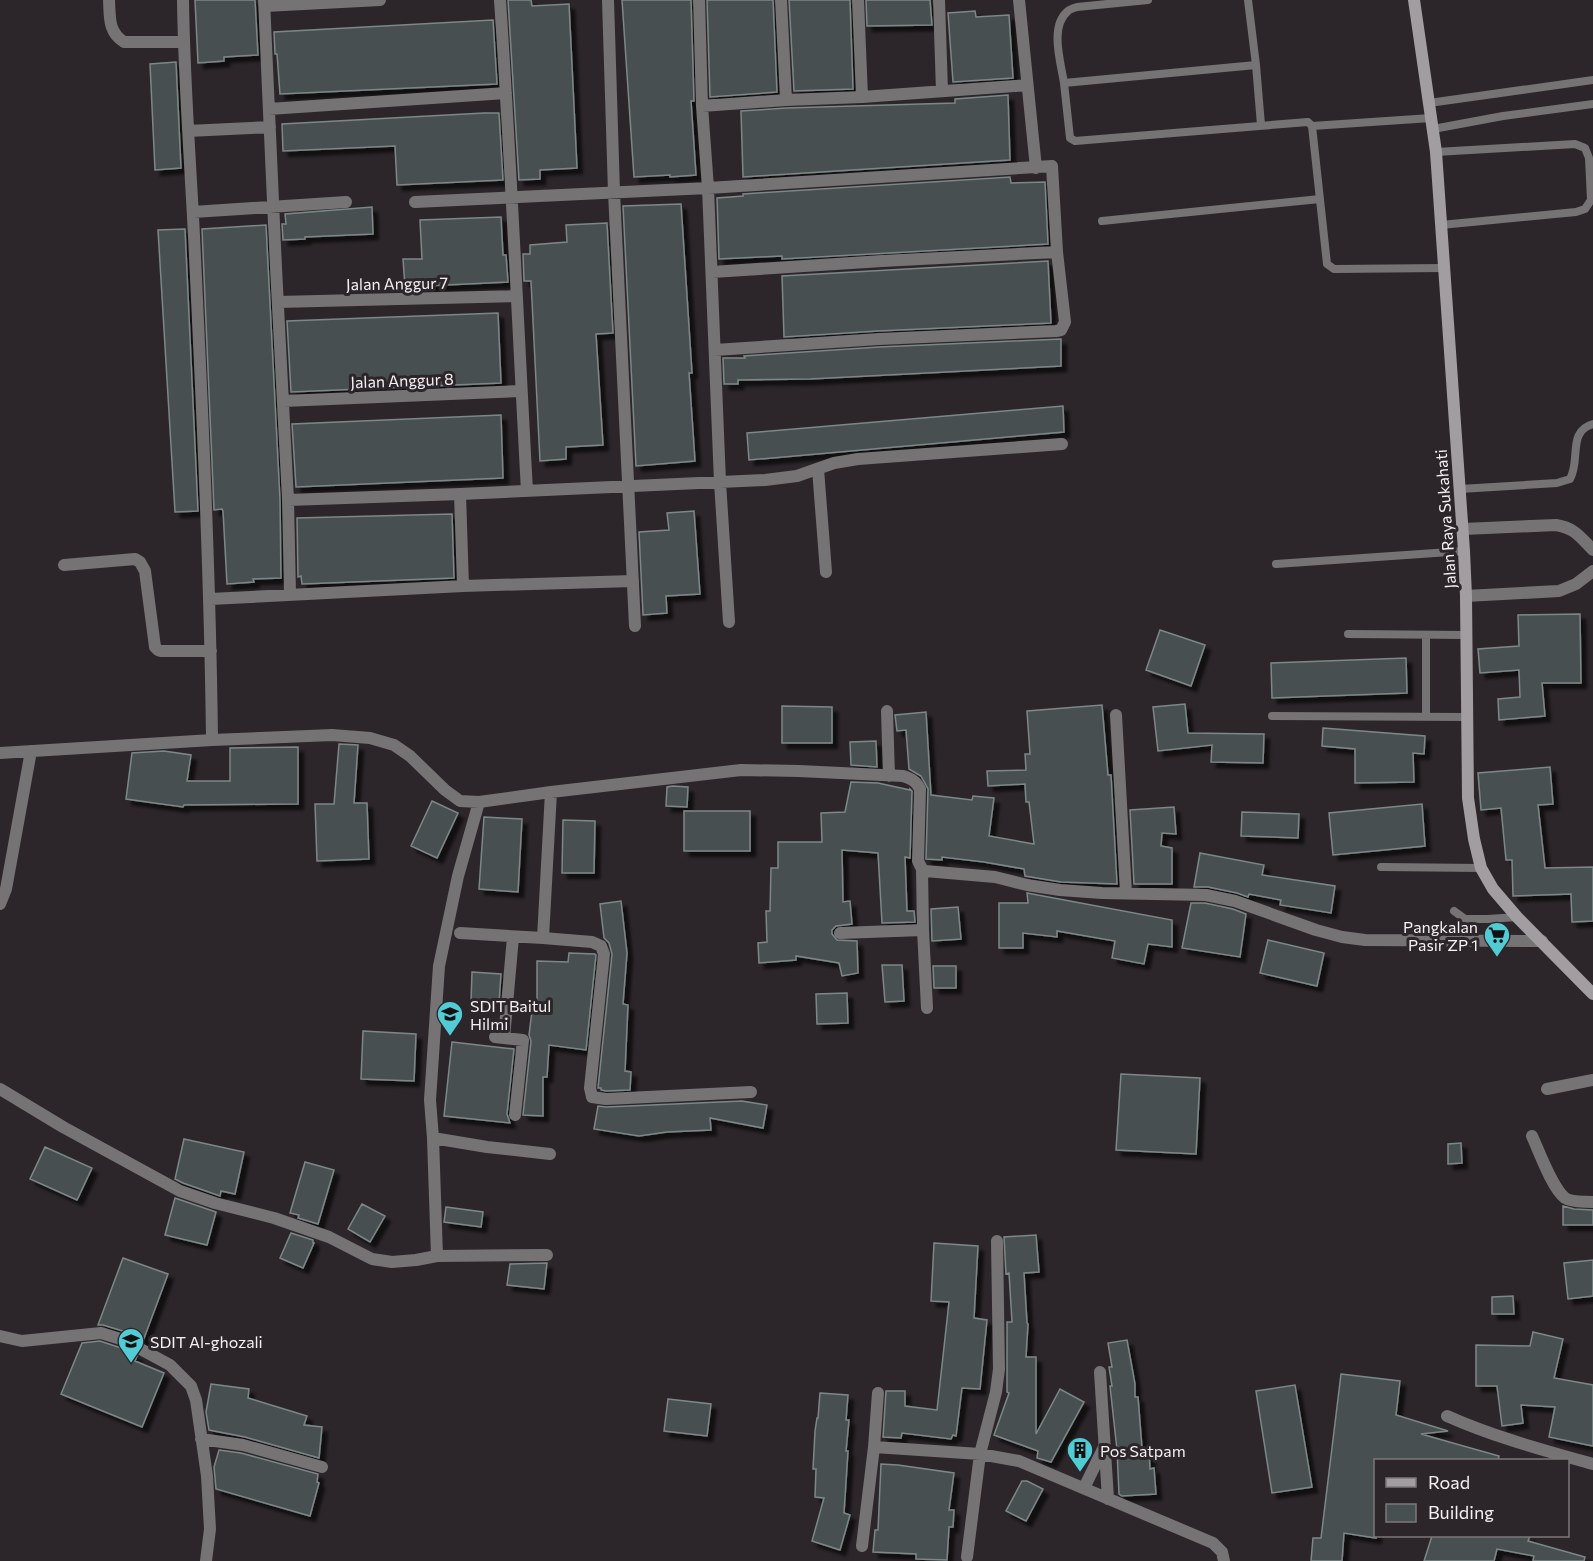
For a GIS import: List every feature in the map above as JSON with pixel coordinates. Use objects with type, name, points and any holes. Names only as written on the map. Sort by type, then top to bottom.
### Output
[{"type":"main road","name":"Jalan Raya Sukahati","points":[[1414,0],[1436,152],[1463,529],[1468,798],[1474,839],[1481,868],[1493,889],[1516,917],[1593,994]]},
{"type":"street","points":[[109,0],[111,24],[116,37],[124,42],[184,42]]},
{"type":"street","points":[[183,0],[206,492],[212,740]]},
{"type":"street","points":[[290,594],[288,500],[265,3],[380,0]]},
{"type":"street","points":[[500,0],[527,491]]},
{"type":"street","points":[[608,0],[614,192],[635,626]]},
{"type":"street","points":[[699,0],[720,482],[729,622]]},
{"type":"street","points":[[780,0],[786,100]]},
{"type":"street","points":[[858,0],[862,97]]},
{"type":"street","points":[[939,0],[942,91]]},
{"type":"street","points":[[1019,0],[1036,168]]},
{"type":"street","points":[[702,106],[1028,85]]},
{"type":"street","points":[[269,109],[506,93]]},
{"type":"street","points":[[188,131],[270,128]]},
{"type":"street","points":[[415,202],[708,188],[1052,166],[1057,252],[1065,322],[1061,330],[715,350]]},
{"type":"street","points":[[193,212],[346,202]]},
{"type":"street","points":[[712,272],[1057,252]]},
{"type":"street","name":"Jalan Anggur 7","points":[[278,302],[516,297]]},
{"type":"street","name":"Jalan Anggur 8","points":[[283,401],[521,391]]},
{"type":"street","points":[[288,500],[783,478],[797,476],[834,463],[858,459],[1062,444]]},
{"type":"street","points":[[818,469],[826,572]]},
{"type":"street","points":[[460,494],[463,586]]},
{"type":"street","points":[[1463,529],[1556,525],[1575,531],[1593,550]]},
{"type":"street","points":[[64,564],[135,559],[140,562],[145,571],[155,647],[161,651],[211,651]]},
{"type":"street","points":[[1466,596],[1558,591],[1576,584],[1593,571]]},
{"type":"street","points":[[210,599],[463,586],[633,581]]},
{"type":"street","points":[[887,711],[890,776]]},
{"type":"street","points":[[1116,715],[1126,893]]},
{"type":"street","points":[[0,753],[332,735],[370,738],[394,745],[410,756],[444,790],[460,801],[479,802],[741,770],[911,778],[920,789],[918,861],[922,869],[927,1008]]},
{"type":"street","points":[[0,904],[6,889],[31,751]]},
{"type":"street","points":[[543,938],[551,792]]},
{"type":"street","points":[[437,1256],[430,1100],[440,966],[458,876],[479,802]]},
{"type":"street","points":[[922,869],[995,878],[1060,890],[1206,896],[1235,901],[1316,930],[1365,940],[1542,941]]},
{"type":"street","points":[[840,933],[923,930]]},
{"type":"street","points":[[460,933],[592,942],[601,946],[604,954],[590,1088],[592,1097],[606,1100],[752,1092]]},
{"type":"street","points":[[513,937],[500,1038],[524,1041],[515,1115]]},
{"type":"street","points":[[1547,1089],[1593,1080]]},
{"type":"street","points":[[0,1089],[63,1127],[180,1191],[215,1203],[274,1218],[329,1237],[372,1259],[392,1262],[437,1256],[547,1255]]},
{"type":"street","points":[[1532,1136],[1553,1182],[1564,1197],[1574,1201],[1593,1202]]},
{"type":"street","points":[[433,1138],[550,1154]]},
{"type":"street","points":[[967,1557],[980,1454],[996,1392],[999,1369],[997,1241]]},
{"type":"street","points":[[0,1336],[22,1341],[101,1333],[124,1340],[170,1365],[191,1386],[196,1400],[207,1476],[210,1529],[206,1561]]},
{"type":"street","points":[[1100,1372],[1108,1499]]},
{"type":"street","points":[[862,1546],[878,1393]]},
{"type":"street","points":[[1447,1416],[1503,1438],[1593,1464]]},
{"type":"street","points":[[201,1439],[243,1445],[322,1467]]},
{"type":"street","points":[[1084,1488],[1104,1445]]},
{"type":"street","points":[[874,1447],[980,1454],[1025,1463],[1213,1543],[1222,1552],[1224,1561]]},
{"type":"lane","points":[[1148,0],[1077,7],[1067,12],[1060,22],[1057,35],[1070,138],[1075,141],[1308,122],[1312,126],[1329,267],[1334,269],[1443,268]]},
{"type":"lane","points":[[1248,0],[1261,125]]},
{"type":"lane","points":[[1064,83],[1256,65]]},
{"type":"lane","points":[[1429,104],[1593,80]]},
{"type":"lane","points":[[1312,126],[1432,123],[1593,104]]},
{"type":"lane","points":[[1436,152],[1575,144],[1585,148],[1589,158],[1591,200],[1585,208],[1576,212],[1441,225]]},
{"type":"lane","points":[[1102,221],[1320,199]]},
{"type":"lane","points":[[1460,489],[1557,483],[1570,479],[1574,472],[1577,438],[1581,430],[1593,424]]},
{"type":"lane","points":[[1276,564],[1464,551]]},
{"type":"lane","points":[[1348,634],[1466,635]]},
{"type":"lane","points":[[1425,635],[1425,717]]},
{"type":"lane","points":[[1272,716],[1467,717]]},
{"type":"lane","points":[[1381,867],[1481,868]]},
{"type":"lane","points":[[1454,911],[1465,919],[1516,917]]},
{"type":"building","points":[[195,0],[255,0],[258,55],[224,57],[224,61],[198,63]]},
{"type":"building","points":[[508,0],[531,0],[532,6],[569,4],[577,168],[540,170],[540,179],[519,180]]},
{"type":"building","points":[[622,0],[691,0],[694,101],[691,101],[696,175],[634,177]]},
{"type":"building","points":[[707,0],[773,0],[777,92],[710,97]]},
{"type":"building","points":[[789,0],[850,0],[853,89],[794,91]]},
{"type":"building","points":[[866,0],[930,0],[932,25],[867,26]]},
{"type":"building","points":[[975,11],[976,17],[1009,15],[1013,78],[953,82],[948,13]]},
{"type":"building","points":[[493,20],[497,84],[280,94],[274,32]]},
{"type":"building","points":[[176,62],[181,168],[155,170],[150,64]]},
{"type":"building","points":[[1008,95],[1010,160],[743,177],[741,111],[955,103],[955,99]]},
{"type":"building","points":[[499,113],[503,180],[397,185],[395,146],[283,151],[282,124]]},
{"type":"building","points":[[1010,177],[1011,183],[1045,182],[1048,244],[782,259],[782,256],[719,259],[717,198],[743,196],[743,194]]},
{"type":"building","points":[[681,204],[695,461],[636,466],[623,206]]},
{"type":"building","points":[[372,207],[373,234],[283,240],[282,224],[286,224],[285,214]]},
{"type":"building","points":[[501,217],[503,255],[506,255],[508,282],[405,287],[403,259],[422,259],[420,220]]},
{"type":"building","points":[[607,223],[613,333],[596,334],[603,445],[566,447],[566,459],[540,461],[531,281],[524,281],[523,254],[530,254],[530,245],[567,242],[566,225]]},
{"type":"building","points":[[266,225],[280,500],[281,578],[253,579],[254,582],[227,584],[223,511],[222,509],[214,510],[202,229]]},
{"type":"building","points":[[185,229],[198,511],[175,512],[158,230]]},
{"type":"building","points":[[1048,261],[1051,323],[784,337],[782,276]]},
{"type":"building","points":[[498,313],[501,383],[291,392],[287,321]]},
{"type":"building","points":[[1061,339],[1061,366],[810,379],[738,380],[738,384],[724,384],[723,358],[879,347]]},
{"type":"building","points":[[1063,406],[1064,432],[749,460],[747,433]]},
{"type":"building","points":[[501,415],[503,478],[296,487],[292,424]]},
{"type":"building","points":[[694,511],[700,594],[666,596],[667,613],[643,615],[639,532],[669,530],[667,513]]},
{"type":"building","points":[[452,514],[454,578],[302,584],[301,576],[298,577],[297,518]]},
{"type":"building","points":[[1580,614],[1581,683],[1542,683],[1545,716],[1499,720],[1498,699],[1520,697],[1519,670],[1480,673],[1478,649],[1519,646],[1518,615]]},
{"type":"building","points":[[1160,630],[1205,645],[1191,686],[1146,670]]},
{"type":"building","points":[[1406,658],[1407,693],[1272,698],[1271,663]]},
{"type":"building","points":[[1185,704],[1188,733],[1264,734],[1263,763],[1211,762],[1212,745],[1158,751],[1153,707]]},
{"type":"building","points":[[1102,705],[1108,775],[1111,775],[1117,884],[1061,882],[1025,876],[1024,869],[984,862],[942,857],[942,860],[926,859],[928,789],[921,776],[909,769],[906,730],[897,731],[895,715],[926,712],[931,795],[972,800],[973,796],[994,798],[989,836],[1034,844],[1025,784],[988,786],[987,771],[1026,770],[1025,754],[1030,754],[1027,711]]},
{"type":"building","points":[[782,706],[832,707],[832,743],[782,743]]},
{"type":"building","points":[[1323,728],[1425,736],[1424,754],[1413,753],[1414,782],[1355,783],[1355,749],[1322,746]]},
{"type":"building","points":[[876,741],[877,767],[851,765],[850,742]]},
{"type":"building","points":[[339,744],[358,745],[354,803],[367,803],[369,859],[317,861],[315,804],[334,804]]},
{"type":"building","points":[[298,747],[298,804],[184,805],[183,807],[126,799],[132,753],[164,751],[191,755],[187,781],[230,781],[230,748]]},
{"type":"building","points":[[1550,767],[1553,804],[1538,805],[1545,868],[1593,867],[1593,921],[1572,922],[1571,894],[1513,896],[1512,860],[1506,860],[1501,808],[1481,810],[1478,773]]},
{"type":"building","points":[[851,782],[878,783],[912,791],[910,858],[905,857],[907,911],[914,911],[915,922],[882,923],[878,853],[842,850],[843,902],[850,901],[852,924],[836,926],[832,934],[837,940],[857,941],[858,973],[842,976],[839,963],[796,956],[796,960],[759,963],[758,943],[767,942],[766,911],[770,911],[771,868],[778,868],[778,842],[822,842],[821,813],[845,812]]},
{"type":"building","points":[[667,787],[688,787],[687,807],[666,806]]},
{"type":"building","points":[[432,801],[458,813],[437,858],[411,846]]},
{"type":"building","points":[[1422,804],[1425,846],[1333,855],[1329,813]]},
{"type":"building","points":[[1174,807],[1176,834],[1162,833],[1161,846],[1172,848],[1172,884],[1134,884],[1130,810]]},
{"type":"building","points":[[684,811],[750,811],[750,851],[684,851]]},
{"type":"building","points":[[1242,812],[1299,814],[1298,838],[1241,836]]},
{"type":"building","points":[[484,817],[522,819],[518,892],[479,889]]},
{"type":"building","points":[[563,820],[595,821],[594,873],[562,873]]},
{"type":"building","points":[[1200,853],[1264,865],[1262,875],[1335,886],[1331,913],[1280,905],[1281,900],[1249,894],[1248,897],[1208,887],[1194,887]]},
{"type":"building","points":[[1027,893],[1172,920],[1172,947],[1148,944],[1144,964],[1112,958],[1115,941],[1057,931],[1057,937],[1023,933],[1023,948],[999,948],[999,903],[1028,903]]},
{"type":"building","points":[[621,901],[627,953],[623,1004],[628,1005],[625,1071],[631,1072],[630,1090],[606,1091],[598,1088],[612,954],[609,943],[604,938],[600,904]]},
{"type":"building","points":[[1191,903],[1205,903],[1246,914],[1240,957],[1182,948]]},
{"type":"building","points":[[958,907],[961,939],[932,941],[931,909]]},
{"type":"building","points":[[1268,940],[1324,953],[1317,986],[1260,973]]},
{"type":"building","points":[[569,953],[596,955],[586,1050],[549,1045],[547,1077],[543,1077],[543,1116],[523,1115],[532,1011],[537,1011],[537,961],[568,962]]},
{"type":"building","points":[[882,965],[902,965],[904,1001],[885,1002]]},
{"type":"building","points":[[933,966],[956,966],[956,988],[934,988]]},
{"type":"building","points":[[472,972],[501,974],[499,1003],[471,1002]]},
{"type":"building","points":[[847,993],[848,1023],[817,1024],[816,994]]},
{"type":"building","points":[[363,1031],[416,1034],[414,1081],[361,1079]]},
{"type":"building","points":[[452,1042],[514,1049],[507,1114],[510,1123],[444,1116]]},
{"type":"building","points":[[1121,1074],[1200,1078],[1196,1154],[1116,1150]]},
{"type":"building","points":[[742,1101],[767,1105],[763,1128],[710,1118],[711,1130],[639,1136],[594,1129],[598,1106]]},
{"type":"building","points":[[184,1139],[244,1152],[235,1194],[221,1191],[220,1196],[175,1179]]},
{"type":"building","points":[[1461,1143],[1462,1163],[1448,1164],[1448,1144]]},
{"type":"building","points":[[45,1147],[92,1168],[77,1200],[30,1179]]},
{"type":"building","points":[[305,1162],[334,1170],[318,1224],[290,1213]]},
{"type":"building","points":[[175,1198],[216,1212],[207,1245],[165,1235]]},
{"type":"building","points":[[362,1204],[385,1216],[370,1242],[348,1229]]},
{"type":"building","points":[[1563,1206],[1593,1210],[1593,1225],[1563,1225]]},
{"type":"building","points":[[446,1207],[483,1212],[481,1227],[444,1222]]},
{"type":"building","points":[[291,1233],[313,1240],[314,1243],[303,1268],[280,1258]]},
{"type":"building","points":[[1036,1235],[1039,1272],[1024,1273],[1028,1324],[1026,1357],[1036,1357],[1036,1434],[1060,1389],[1084,1402],[1051,1462],[1037,1458],[1038,1451],[994,1435],[1009,1393],[1007,1392],[1007,1322],[1012,1322],[1004,1237]]},
{"type":"building","points":[[934,1243],[978,1246],[974,1318],[987,1320],[980,1389],[962,1388],[956,1436],[953,1435],[951,1439],[902,1433],[901,1438],[883,1437],[886,1391],[905,1391],[905,1406],[937,1410],[949,1302],[931,1301]]},
{"type":"building","points":[[123,1258],[168,1274],[143,1341],[126,1332],[98,1325]]},
{"type":"building","points":[[1593,1260],[1593,1296],[1568,1299],[1564,1263]]},
{"type":"building","points":[[547,1263],[544,1289],[507,1285],[510,1264]]},
{"type":"building","points":[[1513,1296],[1514,1314],[1492,1314],[1492,1297]]},
{"type":"building","points":[[1533,1332],[1563,1339],[1554,1378],[1593,1385],[1593,1446],[1549,1437],[1555,1407],[1521,1405],[1523,1423],[1502,1426],[1497,1386],[1476,1386],[1476,1345],[1530,1346]]},
{"type":"building","points":[[1127,1340],[1135,1384],[1135,1397],[1138,1397],[1142,1448],[1149,1448],[1150,1469],[1154,1468],[1156,1494],[1122,1496],[1119,1494],[1110,1386],[1112,1386],[1109,1367],[1112,1367],[1108,1343]]},
{"type":"building","points":[[100,1341],[137,1356],[135,1361],[164,1373],[142,1427],[61,1394],[82,1343]]},
{"type":"building","points":[[1341,1374],[1400,1381],[1396,1415],[1448,1431],[1421,1434],[1499,1456],[1498,1459],[1374,1459],[1374,1537],[1376,1538],[1344,1533],[1342,1561],[1311,1561],[1313,1538],[1321,1538]]},
{"type":"building","points":[[211,1384],[249,1389],[248,1398],[307,1416],[304,1425],[322,1427],[319,1458],[245,1437],[209,1430],[206,1412]]},
{"type":"building","points":[[1295,1385],[1312,1487],[1272,1493],[1256,1391]]},
{"type":"building","points":[[820,1393],[848,1395],[846,1420],[849,1420],[846,1451],[848,1451],[844,1513],[850,1515],[840,1550],[812,1541],[824,1498],[815,1497],[816,1469],[813,1469]]},
{"type":"building","points":[[668,1399],[711,1404],[707,1436],[664,1431]]},
{"type":"building","points":[[219,1450],[241,1453],[318,1474],[317,1482],[319,1483],[310,1516],[216,1489],[214,1467]]},
{"type":"building","points":[[881,1464],[954,1473],[949,1510],[954,1510],[953,1527],[949,1527],[947,1560],[916,1559],[916,1554],[873,1552],[875,1530],[878,1530]]},
{"type":"building","points":[[1022,1481],[1043,1489],[1026,1521],[1006,1511]]},
{"type":"building","points":[[1432,1537],[1530,1537],[1528,1541],[1585,1557],[1584,1561],[1533,1561],[1534,1556],[1497,1549],[1494,1561],[1424,1561]]},
{"type":"place","name":"Pangkalan Pasir ZP 1","points":[[1497,958]]},
{"type":"place","name":"SDIT Baitul Hilmi","points":[[450,1037]]},
{"type":"place","name":"SDIT Al-ghozali","points":[[131,1364]]},
{"type":"place","name":"Pos Satpam","points":[[1080,1473]]}]
